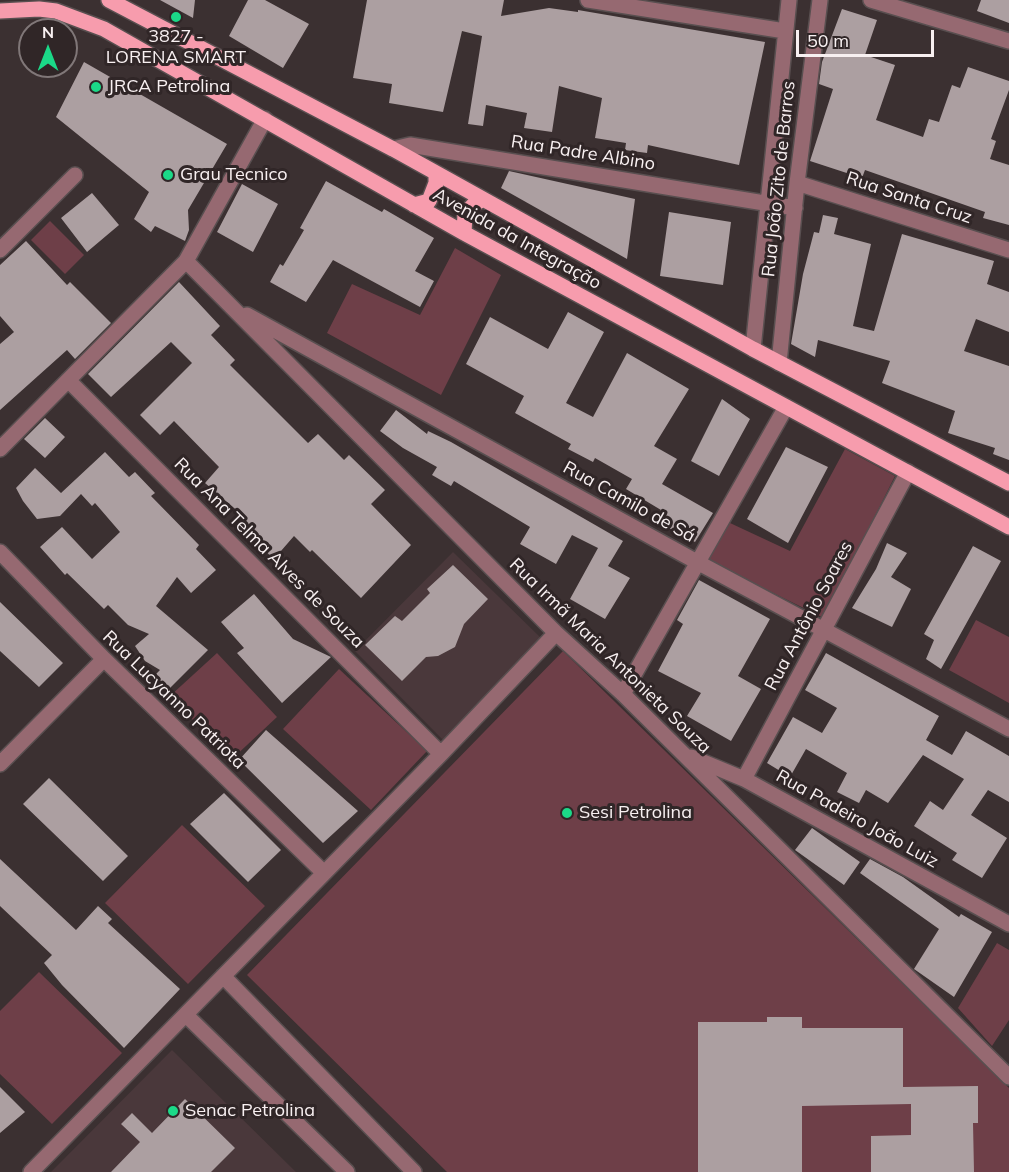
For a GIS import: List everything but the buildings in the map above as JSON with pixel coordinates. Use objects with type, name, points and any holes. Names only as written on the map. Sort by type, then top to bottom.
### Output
[{"type":"main road","name":"Avenida da Integração","points":[[109,0],[393,149],[779,363],[1009,483]]},
{"type":"main road","name":"Avenida da Integração","points":[[0,11],[39,9],[82,19],[265,118],[464,233],[1009,527]]},
{"type":"main road","points":[[414,205],[429,201],[436,183],[436,174]]},
{"type":"main road","points":[[464,233],[465,214],[475,203],[482,200]]},
{"type":"street","points":[[588,0],[785,31]]},
{"type":"street","name":"Rua João Zito de Barros","points":[[753,349],[766,203],[789,0]]},
{"type":"street","name":"Rua João Zito de Barros","points":[[779,363],[797,183],[820,0]]},
{"type":"street","points":[[871,0],[1009,41]]},
{"type":"street","points":[[0,449],[186,261],[265,118]]},
{"type":"street","name":"Rua Padre Albino","points":[[393,149],[410,145],[795,208]]},
{"type":"street","points":[[0,249],[75,174]]},
{"type":"street","name":"Rua Santa Cruz","points":[[797,183],[1009,250]]},
{"type":"street","name":"Rua Irmã Maria Antonieta Souza","points":[[186,261],[556,633],[623,694],[1009,1077]]},
{"type":"street","name":"Rua Camilo de Sá","points":[[231,306],[697,562],[1009,729]]},
{"type":"street","name":"Rua Ana Telma Alves de Souza","points":[[68,380],[441,754]]},
{"type":"street","points":[[623,694],[786,407]]},
{"type":"street","name":"Rua Antônio Soares","points":[[744,779],[908,472]]},
{"type":"street","name":"Rua Lucyanno Patriota","points":[[0,552],[104,659],[323,872]]},
{"type":"street","points":[[31,1172],[441,754],[556,633]]},
{"type":"street","points":[[0,764],[104,659]]},
{"type":"street","name":"Rua Padeiro João Luiz","points":[[683,754],[744,779],[1009,924]]},
{"type":"street","points":[[223,976],[414,1172]]},
{"type":"street","points":[[186,1015],[340,1170]]},
{"type":"shaded area","points":[[50,221],[84,255],[65,274],[31,240]]},
{"type":"shaded area","points":[[455,248],[501,275],[441,395],[327,333],[352,284],[420,315]]},
{"type":"shaded area","points":[[845,449],[895,476],[824,618],[704,559],[730,523],[790,551]]},
{"type":"shaded area","points":[[453,552],[542,639],[444,741],[355,651]]},
{"type":"shaded area","points":[[976,620],[1009,637],[1009,703],[949,670]]},
{"type":"shaded area","name":"Sesi Petrolina","points":[[563,651],[1009,1088],[1009,1172],[447,1172],[247,975]]},
{"type":"shaded area","points":[[217,653],[277,717],[231,760],[170,696]]},
{"type":"shaded area","points":[[339,669],[427,751],[371,810],[283,729]]},
{"type":"shaded area","points":[[182,825],[265,906],[188,984],[105,903]]},
{"type":"shaded area","points":[[997,943],[1009,950],[1009,1020],[992,1046],[958,1008]]},
{"type":"shaded area","points":[[39,972],[122,1053],[52,1124],[0,1074],[0,1011]]},
{"type":"shaded area","name":"Senac Petrolina","points":[[172,1050],[296,1172],[51,1172]]},
{"type":"place","name":"3827 - LORENA SMART","points":[[176,17]]},
{"type":"place","name":"JRCA Petrolina","points":[[96,87]]},
{"type":"place","name":"Grau Tecnico","points":[[168,175]]},
{"type":"place","name":"Sesi Petrolina","points":[[567,813]]},
{"type":"place","name":"Senac Petrolina","points":[[173,1111]]}]
